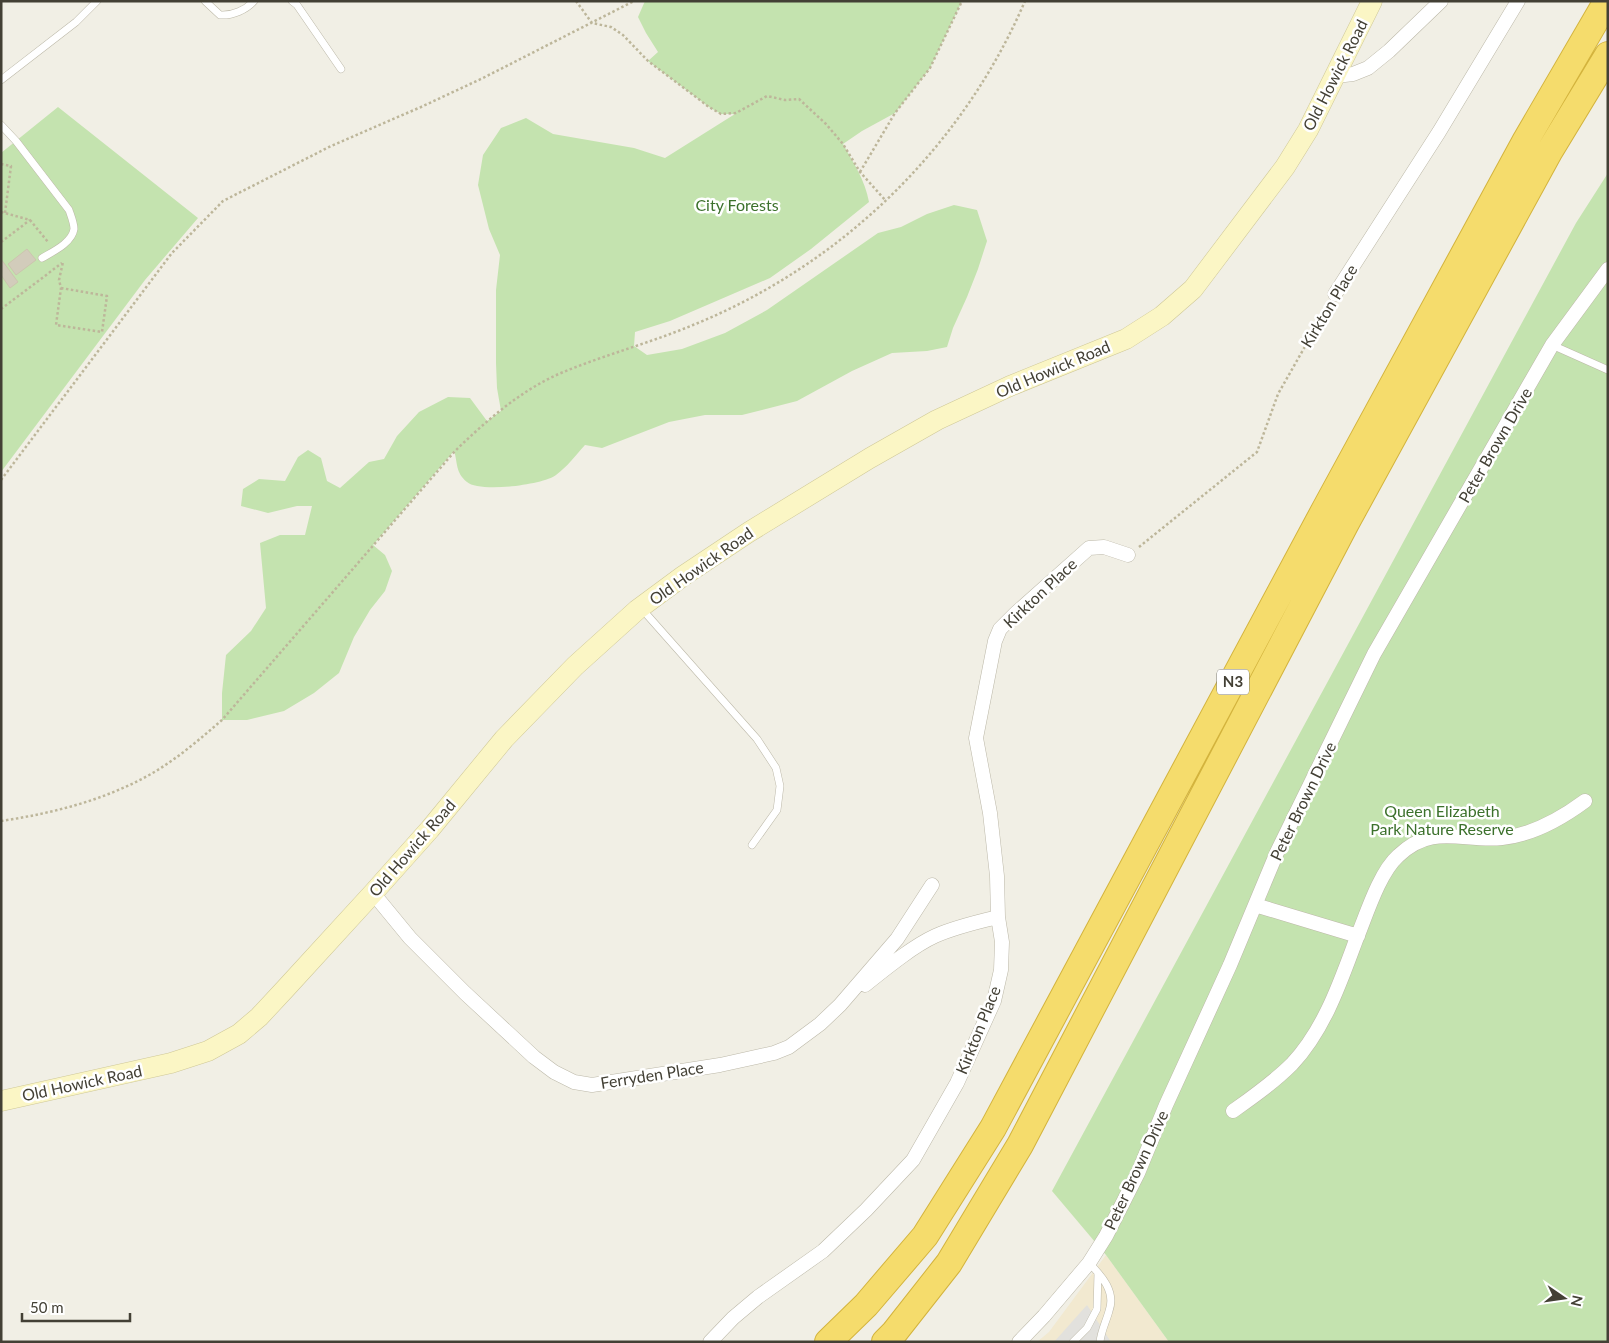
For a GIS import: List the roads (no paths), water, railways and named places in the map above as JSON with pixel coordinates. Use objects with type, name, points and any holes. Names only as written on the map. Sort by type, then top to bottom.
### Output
[{"type":"highway","name":"N3","points":[[828,1342],[866,1305],[925,1236],[993,1128],[1526,140],[1607,1]]},
{"type":"highway","name":"N3","points":[[885,1342],[949,1263],[1020,1145],[1346,523],[1549,152],[1608,55]]},
{"type":"main road","name":"Old Howick Road","points":[[1,1101],[171,1064],[208,1051],[239,1034],[259,1017],[373,893],[430,829],[504,739],[575,666],[640,608],[690,571],[749,532],[870,458],[972,403],[1126,339],[1162,316],[1194,288],[1270,188],[1308,130],[1372,1]]},
{"type":"street","points":[[1336,76],[1353,74],[1368,68],[1390,51],[1441,1]]},
{"type":"street","name":"Kirkton Place","points":[[1335,294],[1439,132],[1518,1]]},
{"type":"street","name":"Peter Brown Drive","points":[[1020,1342],[1093,1268],[1106,1236],[1138,1173],[1166,1105],[1230,965],[1278,850],[1374,654],[1552,345],[1608,269]]},
{"type":"street","name":"Kirkton Place","points":[[710,1342],[733,1318],[758,1297],[823,1251],[866,1210],[912,1160],[957,1083],[994,1001],[1001,970],[1002,942],[998,917],[997,876],[990,813],[976,738],[996,641],[1000,629],[1016,613],[1089,548],[1104,547],[1128,555]]},
{"type":"street","points":[[1233,1111],[1269,1085],[1293,1062],[1315,1034],[1330,1006],[1384,875],[1395,858],[1415,843],[1428,838],[1449,835],[1503,838],[1527,832],[1570,812],[1584,801]]},
{"type":"street","name":"Ferryden Place","points":[[840,1005],[897,939],[932,885]]},
{"type":"street","name":"Ferryden Place","points":[[373,893],[410,938],[465,993],[534,1057],[554,1072],[574,1082],[592,1085],[720,1064],[774,1053],[789,1047],[820,1024],[840,1005],[890,965],[933,937],[954,928],[998,917]]},
{"type":"street","points":[[1255,905],[1358,936]]},
{"type":"lane","points":[[1,80],[76,22],[97,1]]},
{"type":"lane","points":[[205,1],[220,15],[228,16],[251,5],[254,1]]},
{"type":"lane","points":[[292,1],[297,5],[341,68]]},
{"type":"lane","points":[[1,126],[16,141],[69,210],[74,228],[71,237],[42,258]]},
{"type":"lane","points":[[1552,345],[1608,370]]},
{"type":"lane","points":[[640,608],[757,739],[776,768],[780,786],[777,810],[752,846]]},
{"type":"lane","points":[[1074,1342],[1087,1328],[1098,1309],[1093,1268]]},
{"type":"lane","points":[[1093,1268],[1110,1291],[1110,1309],[1100,1342]]},
{"type":"park label","name":"City Forests","points":[[737,205]]},
{"type":"park label","name":"Queen Elizabeth Park Nature Reserve","points":[[1442,820]]}]
